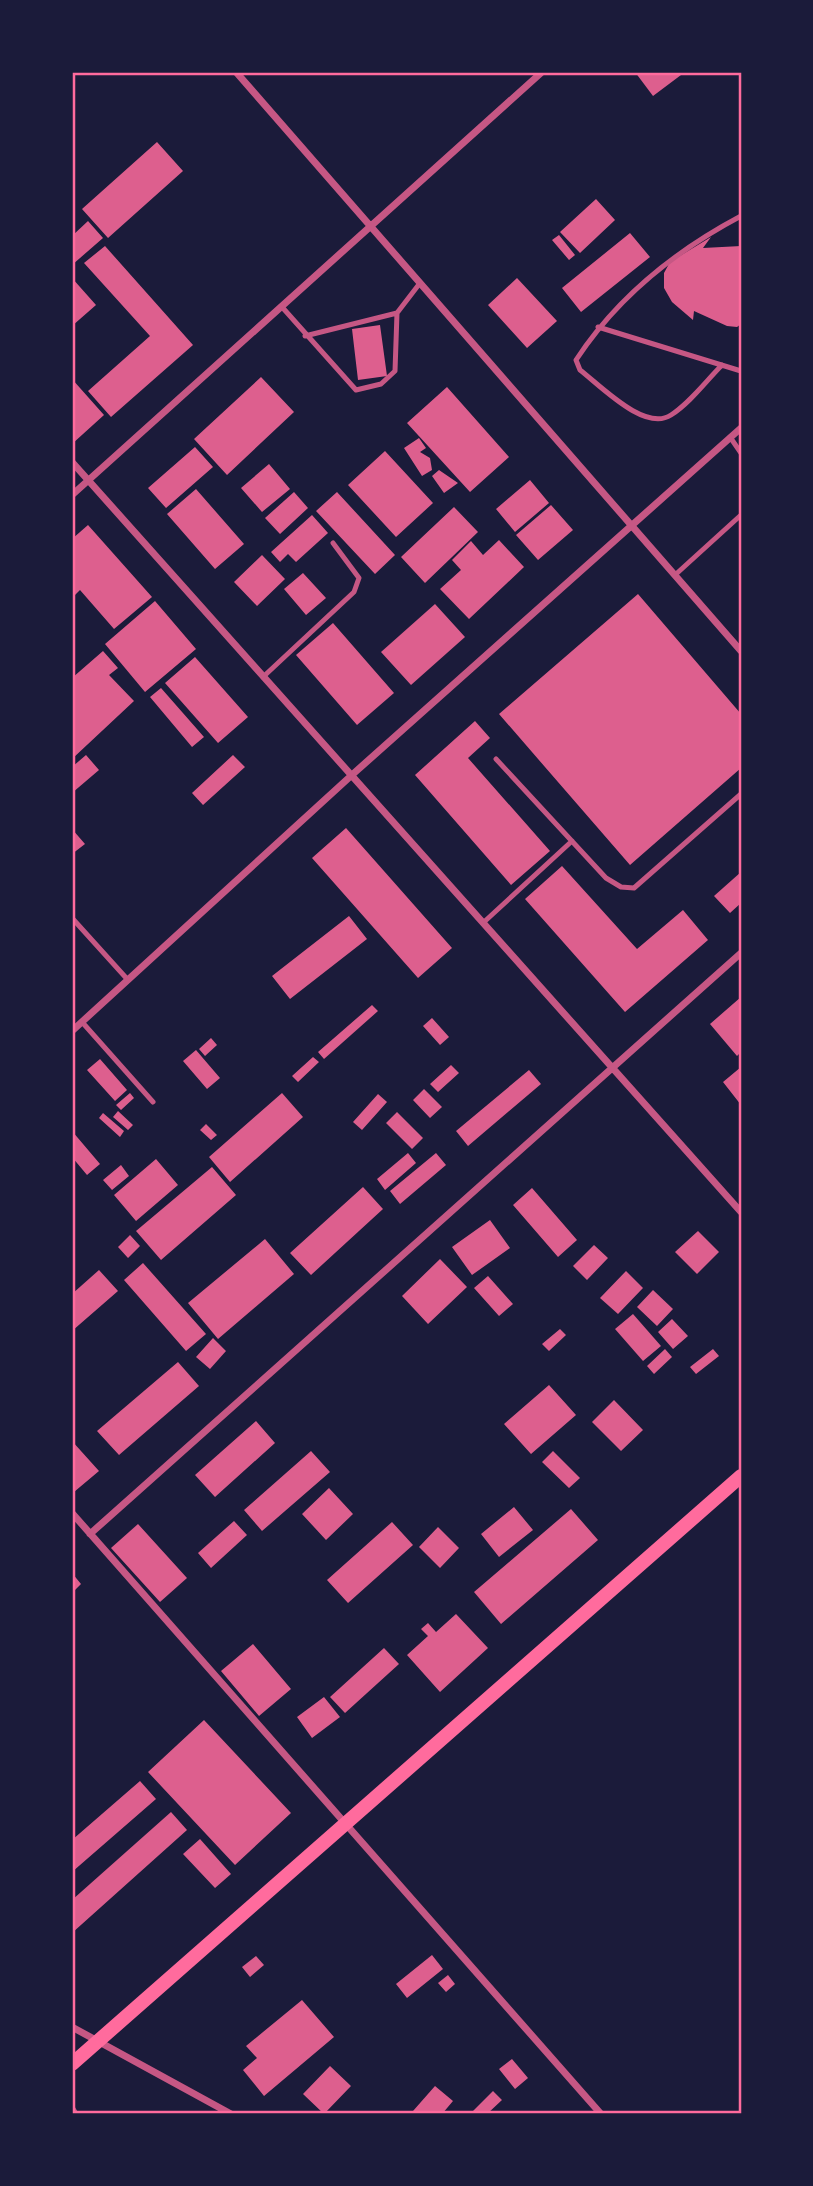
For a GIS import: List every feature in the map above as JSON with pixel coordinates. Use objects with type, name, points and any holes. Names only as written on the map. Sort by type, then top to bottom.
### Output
[{"type":"main road","points":[[72,2064],[741,1476]]},
{"type":"street","points":[[236,72],[741,651]]},
{"type":"street","points":[[72,495],[542,72]]},
{"type":"street","points":[[72,1031],[353,774],[741,428]]},
{"type":"street","points":[[72,462],[741,1212]]},
{"type":"street","points":[[90,1534],[741,953]]},
{"type":"street","points":[[72,1513],[596,2113]]},
{"type":"street","points":[[72,2027],[231,2114]]},
{"type":"street","points":[[72,2109],[75,2114]]},
{"type":"lane","points":[[722,365],[672,414],[659,421],[643,418],[580,370],[576,359],[598,327],[657,268],[696,239],[741,216]]},
{"type":"lane","points":[[282,307],[304,336],[356,390],[381,384],[395,370],[397,313],[420,283]]},
{"type":"lane","points":[[304,336],[397,313]]},
{"type":"lane","points":[[598,327],[741,371]]},
{"type":"lane","points":[[730,437],[741,453]]},
{"type":"lane","points":[[675,575],[741,515]]},
{"type":"lane","points":[[263,677],[354,592],[359,578],[333,543]]},
{"type":"lane","points":[[496,759],[606,878],[621,887],[634,888],[741,794]]},
{"type":"lane","points":[[484,922],[572,841]]},
{"type":"lane","points":[[72,918],[128,981]]},
{"type":"lane","points":[[82,1022],[153,1102]]},
{"type":"building","points":[[635,72],[685,72],[653,96]]},
{"type":"building","points":[[157,142],[183,171],[108,238],[82,209]]},
{"type":"building","points":[[596,199],[615,220],[580,253],[560,232]]},
{"type":"building","points":[[88,221],[103,238],[72,265],[72,236]]},
{"type":"building","points":[[630,233],[650,257],[581,312],[562,288]]},
{"type":"building","points":[[559,235],[575,255],[569,260],[552,240]]},
{"type":"building","points":[[711,237],[703,248],[741,246],[741,324],[737,327],[727,326],[694,311],[693,320],[672,302],[664,288],[664,273],[670,262]]},
{"type":"building","points":[[105,246],[193,345],[111,417],[88,391],[150,336],[84,263]]},
{"type":"building","points":[[72,278],[96,305],[72,326]]},
{"type":"building","points":[[517,278],[557,321],[527,348],[488,305]]},
{"type":"building","points":[[380,325],[387,376],[358,380],[352,329]]},
{"type":"building","points":[[261,377],[294,412],[227,475],[194,439]]},
{"type":"building","points":[[72,379],[104,415],[72,444]]},
{"type":"building","points":[[447,387],[509,457],[470,492],[407,423]]},
{"type":"building","points":[[419,438],[426,448],[420,452],[430,458],[432,470],[422,476],[404,448]]},
{"type":"building","points":[[195,447],[213,467],[166,508],[148,488]]},
{"type":"building","points":[[385,451],[433,503],[396,537],[348,485]]},
{"type":"building","points":[[269,464],[290,489],[262,512],[241,488]]},
{"type":"building","points":[[439,470],[458,483],[444,493],[432,476]]},
{"type":"building","points":[[530,480],[549,503],[515,532],[496,509]]},
{"type":"building","points":[[196,489],[244,544],[215,569],[167,514]]},
{"type":"building","points":[[294,492],[308,508],[280,534],[265,518]]},
{"type":"building","points":[[337,492],[395,555],[375,574],[316,511]]},
{"type":"building","points":[[551,505],[573,530],[538,560],[516,535]]},
{"type":"building","points":[[454,507],[478,532],[425,583],[401,557]]},
{"type":"building","points":[[312,515],[328,533],[296,562],[288,554],[280,562],[271,552]]},
{"type":"building","points":[[88,525],[152,597],[114,629],[80,590],[72,598],[72,539]]},
{"type":"building","points":[[499,540],[524,567],[469,619],[440,589],[461,570],[452,560],[471,541],[483,555]]},
{"type":"building","points":[[262,555],[285,579],[257,606],[234,582]]},
{"type":"building","points":[[303,573],[326,598],[306,615],[284,589]]},
{"type":"building","points":[[638,594],[741,714],[741,768],[630,865],[499,714]]},
{"type":"building","points":[[155,601],[196,649],[145,692],[105,644]]},
{"type":"building","points":[[435,604],[465,637],[411,685],[381,652]]},
{"type":"building","points":[[333,623],[394,693],[357,725],[296,655]]},
{"type":"building","points":[[103,651],[118,668],[109,675],[134,701],[72,759],[72,678]]},
{"type":"building","points":[[195,657],[248,717],[218,743],[165,683]]},
{"type":"building","points":[[161,688],[204,737],[192,747],[150,697]]},
{"type":"building","points":[[475,721],[490,738],[468,758],[550,851],[511,885],[415,775]]},
{"type":"building","points":[[86,755],[99,770],[72,793],[72,767]]},
{"type":"building","points":[[233,755],[245,767],[203,805],[192,793]]},
{"type":"building","points":[[346,828],[452,948],[418,978],[312,858]]},
{"type":"building","points":[[72,829],[85,844],[72,854]]},
{"type":"building","points":[[562,866],[637,949],[683,910],[708,940],[625,1012],[525,899]]},
{"type":"building","points":[[741,872],[741,903],[730,913],[714,896]]},
{"type":"building","points":[[349,916],[367,939],[290,999],[272,976]]},
{"type":"building","points":[[741,997],[741,1052],[737,1056],[710,1024]]},
{"type":"building","points":[[372,1005],[378,1011],[324,1059],[318,1052]]},
{"type":"building","points":[[432,1018],[449,1037],[440,1045],[423,1026]]},
{"type":"building","points":[[211,1038],[217,1045],[205,1056],[199,1049]]},
{"type":"building","points":[[196,1050],[220,1078],[207,1089],[183,1061]]},
{"type":"building","points":[[313,1057],[319,1062],[298,1082],[292,1076]]},
{"type":"building","points":[[100,1059],[127,1090],[115,1101],[87,1070]]},
{"type":"building","points":[[451,1065],[459,1073],[438,1092],[430,1084]]},
{"type":"building","points":[[741,1067],[741,1105],[723,1082]]},
{"type":"building","points":[[529,1070],[541,1084],[468,1146],[456,1131]]},
{"type":"building","points":[[424,1089],[442,1107],[430,1118],[413,1100]]},
{"type":"building","points":[[130,1093],[134,1098],[121,1110],[116,1105]]},
{"type":"building","points":[[282,1093],[303,1117],[230,1182],[209,1157]]},
{"type":"building","points":[[378,1094],[387,1102],[362,1130],[353,1122]]},
{"type":"building","points":[[118,1111],[133,1125],[128,1130],[113,1117]]},
{"type":"building","points":[[397,1112],[423,1138],[412,1149],[386,1123]]},
{"type":"building","points":[[103,1113],[124,1131],[120,1137],[99,1118]]},
{"type":"building","points":[[206,1124],[217,1135],[211,1140],[200,1130]]},
{"type":"building","points":[[72,1131],[100,1164],[87,1175],[72,1157]]},
{"type":"building","points":[[408,1153],[416,1163],[385,1190],[377,1179]]},
{"type":"building","points":[[436,1153],[446,1165],[400,1204],[390,1191]]},
{"type":"building","points":[[156,1159],[178,1185],[136,1221],[114,1195]]},
{"type":"building","points":[[121,1165],[129,1176],[112,1190],[103,1180]]},
{"type":"building","points":[[212,1167],[236,1195],[161,1260],[136,1231]]},
{"type":"building","points":[[363,1187],[383,1209],[311,1275],[290,1253]]},
{"type":"building","points":[[532,1188],[577,1240],[558,1257],[513,1205]]},
{"type":"building","points":[[490,1220],[510,1248],[472,1275],[452,1247]]},
{"type":"building","points":[[698,1231],[719,1252],[697,1274],[675,1252]]},
{"type":"building","points":[[130,1235],[140,1246],[128,1258],[118,1247]]},
{"type":"building","points":[[265,1239],[294,1274],[218,1339],[188,1303]]},
{"type":"building","points":[[594,1245],[608,1258],[587,1280],[573,1266]]},
{"type":"building","points":[[440,1259],[467,1287],[428,1324],[402,1296]]},
{"type":"building","points":[[143,1263],[206,1334],[186,1351],[124,1280]]},
{"type":"building","points":[[99,1270],[118,1291],[72,1331],[72,1294]]},
{"type":"building","points":[[626,1271],[643,1288],[618,1314],[600,1298]]},
{"type":"building","points":[[488,1276],[513,1304],[499,1316],[474,1288]]},
{"type":"building","points":[[653,1290],[673,1309],[657,1326],[637,1307]]},
{"type":"building","points":[[633,1314],[661,1346],[643,1361],[615,1329]]},
{"type":"building","points":[[672,1319],[688,1336],[673,1349],[658,1332]]},
{"type":"building","points":[[560,1329],[566,1335],[549,1351],[542,1344]]},
{"type":"building","points":[[213,1338],[226,1351],[210,1369],[196,1357]]},
{"type":"building","points":[[665,1349],[672,1357],[654,1374],[647,1366]]},
{"type":"building","points":[[713,1349],[719,1356],[696,1374],[690,1367]]},
{"type":"building","points":[[178,1362],[199,1386],[119,1455],[97,1431]]},
{"type":"building","points":[[549,1385],[576,1415],[531,1454],[504,1424]]},
{"type":"building","points":[[614,1400],[643,1430],[621,1451],[592,1422]]},
{"type":"building","points":[[256,1421],[275,1443],[215,1497],[195,1475]]},
{"type":"building","points":[[72,1441],[99,1471],[74,1492],[72,1489]]},
{"type":"building","points":[[311,1451],[330,1472],[262,1531],[244,1510]]},
{"type":"building","points":[[553,1451],[580,1478],[569,1488],[542,1462]]},
{"type":"building","points":[[329,1488],[353,1514],[326,1540],[302,1514]]},
{"type":"building","points":[[514,1507],[533,1530],[499,1557],[481,1534]]},
{"type":"building","points":[[571,1509],[598,1540],[501,1624],[474,1592]]},
{"type":"building","points":[[234,1521],[247,1535],[211,1568],[198,1553]]},
{"type":"building","points":[[392,1522],[413,1545],[348,1603],[327,1580]]},
{"type":"building","points":[[138,1524],[187,1578],[160,1602],[111,1548]]},
{"type":"building","points":[[438,1527],[459,1548],[440,1568],[419,1547]]},
{"type":"building","points":[[72,1573],[81,1584],[72,1593]]},
{"type":"building","points":[[456,1614],[488,1648],[440,1692],[407,1655],[428,1636],[421,1629],[428,1623],[436,1632]]},
{"type":"building","points":[[253,1644],[291,1689],[259,1716],[221,1671]]},
{"type":"building","points":[[384,1648],[399,1664],[345,1713],[330,1697]]},
{"type":"building","points":[[324,1697],[340,1717],[312,1738],[297,1717]]},
{"type":"building","points":[[204,1720],[291,1813],[235,1865],[148,1772]]},
{"type":"building","points":[[140,1781],[156,1799],[72,1872],[72,1840]]},
{"type":"building","points":[[171,1812],[187,1830],[72,1933],[72,1900]]},
{"type":"building","points":[[200,1839],[231,1874],[215,1888],[183,1854]]},
{"type":"building","points":[[432,1955],[443,1969],[407,1998],[396,1984]]},
{"type":"building","points":[[256,1956],[264,1965],[250,1977],[242,1967]]},
{"type":"building","points":[[448,1975],[455,1984],[446,1992],[438,1983]]},
{"type":"building","points":[[302,2000],[334,2037],[264,2096],[243,2070],[257,2058],[246,2046]]},
{"type":"building","points":[[512,2059],[528,2078],[515,2089],[499,2069]]},
{"type":"building","points":[[330,2066],[351,2086],[324,2114],[303,2094]]},
{"type":"building","points":[[435,2086],[453,2101],[442,2114],[417,2114],[413,2111]]},
{"type":"building","points":[[493,2091],[502,2100],[487,2114],[470,2114]]}]
